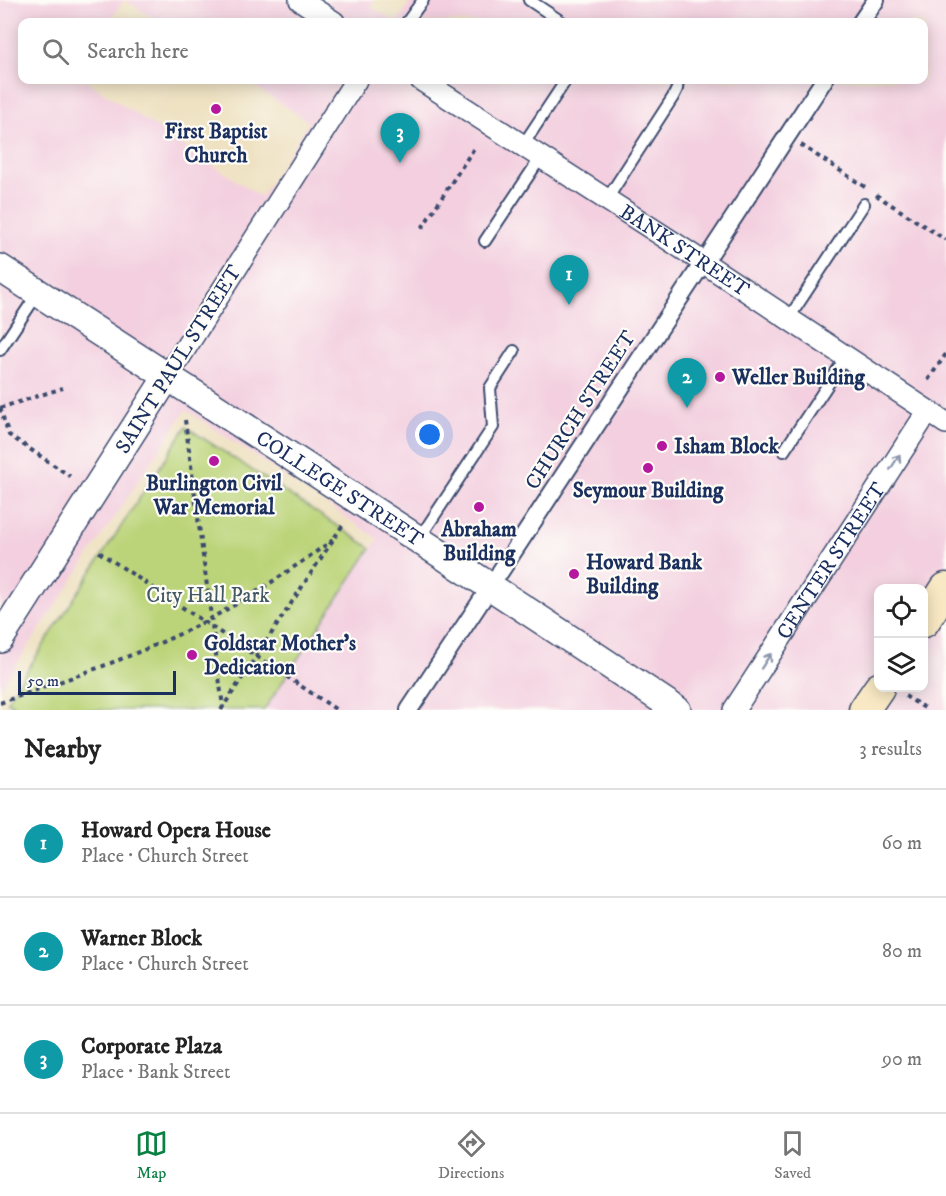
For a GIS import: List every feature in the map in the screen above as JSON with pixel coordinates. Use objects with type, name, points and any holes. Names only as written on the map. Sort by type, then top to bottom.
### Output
[{"type":"main road","points":[[928,616],[946,588]]},
{"type":"main road","points":[[864,710],[892,692]]},
{"type":"street","points":[[300,0],[328,18]]},
{"type":"street","points":[[864,18],[876,0]]},
{"type":"street","name":"SAINT PAUL STREET","points":[[0,639],[353,84]]},
{"type":"street","name":"BANK STREET","points":[[427,84],[789,318],[946,423]]},
{"type":"street","points":[[711,252],[821,84]]},
{"type":"street","name":"COLLEGE STREET","points":[[0,268],[419,539],[677,710]]},
{"type":"street","name":"CHURCH STREET","points":[[500,572],[697,272]]},
{"type":"street","name":"CENTER STREET","points":[[734,710],[928,411]]},
{"type":"street","points":[[409,710],[484,595]]},
{"type":"lane","points":[[410,18],[423,0]]},
{"type":"lane","points":[[529,0],[556,18]]},
{"type":"lane","points":[[523,145],[563,84]]},
{"type":"lane","points":[[607,200],[673,96],[678,84]]},
{"type":"lane","points":[[485,241],[541,157]]},
{"type":"lane","points":[[789,318],[864,204]]},
{"type":"lane","points":[[0,350],[38,292]]},
{"type":"lane","points":[[419,539],[493,427],[490,388],[514,351]]},
{"type":"lane","points":[[784,451],[846,357]]},
{"type":"path","points":[[422,228],[476,145]]},
{"type":"path","points":[[928,380],[946,354]]},
{"type":"path","points":[[63,388],[0,408],[9,435],[70,476]]},
{"type":"path","points":[[185,420],[222,709]]},
{"type":"path","points":[[222,709],[344,523]]},
{"type":"path","points":[[0,704],[122,659],[203,622],[256,592],[333,540]]},
{"type":"path","points":[[99,552],[336,710]]},
{"type":"path","points":[[892,692],[928,710]]},
{"type":"shaded area","points":[[0,0],[124,0],[112,18],[18,18],[18,84],[91,84],[261,197],[309,122],[251,84],[928,84],[928,18],[400,18],[412,0],[946,0],[946,710],[264,710],[378,539],[186,410],[0,689]]},
{"type":"shaded area","points":[[125,0],[374,0],[371,7],[390,18],[153,18]]},
{"type":"green space","name":"City Hall Park","points":[[186,427],[371,548],[264,710],[21,710],[7,701]]},
{"type":"place","name":"First Baptist Church","points":[[216,109]]},
{"type":"place","name":"Corporate Plaza","points":[[400,163]]},
{"type":"place","name":"Howard Opera House","points":[[569,305]]},
{"type":"place","name":"Weller Building","points":[[720,377]]},
{"type":"place","name":"Warner Block","points":[[687,408]]},
{"type":"place","name":"Isham Block","points":[[662,446]]},
{"type":"place","name":"Burlington Civil War Memorial","points":[[214,461]]},
{"type":"place","name":"Seymour Building","points":[[648,468]]},
{"type":"place","name":"Abraham Building","points":[[479,507]]},
{"type":"place","name":"Howard Bank Building","points":[[574,574]]},
{"type":"place","name":"Goldstar Mother's Dedication","points":[[192,655]]}]
